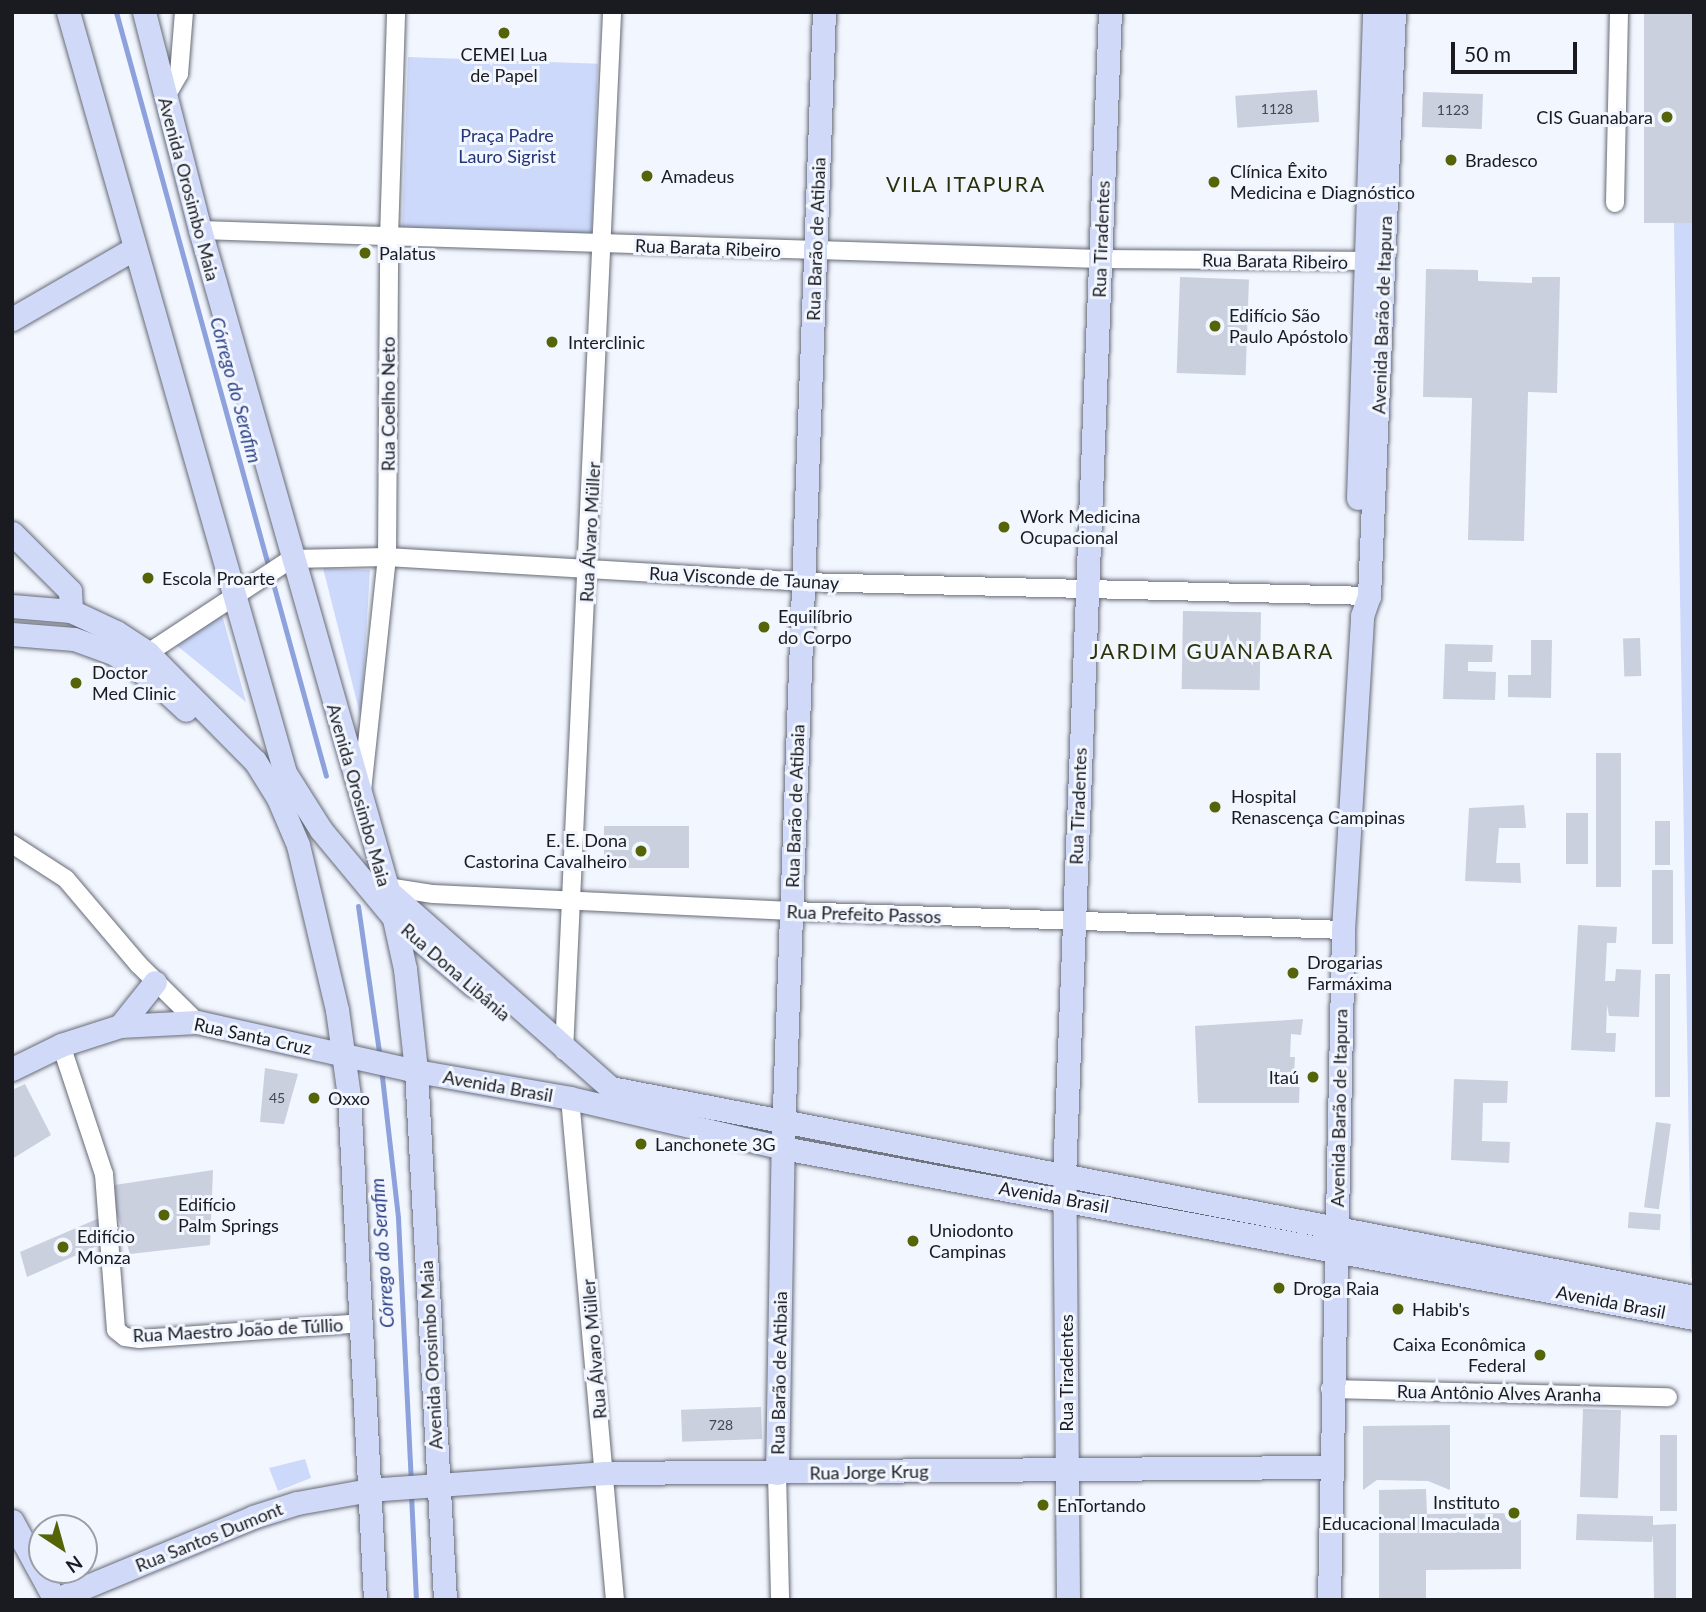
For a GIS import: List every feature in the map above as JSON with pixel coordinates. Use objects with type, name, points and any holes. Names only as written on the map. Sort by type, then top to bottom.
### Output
[{"type":"main road","points":[[68,12],[133,248],[240,591]]},
{"type":"main road","name":"Avenida Orosimbo Maia","points":[[144,12],[285,563],[361,795],[394,918],[410,1000],[409,1070],[432,1487],[445,1600]]},
{"type":"main road","name":"Rua Barão de Atibaia","points":[[777,1473],[783,1148],[824,12]]},
{"type":"main road","name":"Rua Tiradentes","points":[[1068,1600],[1064,1188],[1110,12]]},
{"type":"main road","name":"Avenida Barão de Itapura","points":[[1329,1600],[1328,1466],[1343,930],[1363,602],[1375,261],[1374,12]]},
{"type":"main road","name":"Avenida Barão de Itapura","points":[[1375,261],[1394,12]]},
{"type":"main road","points":[[12,319],[133,248]]},
{"type":"main road","points":[[12,533],[69,592],[68,611]]},
{"type":"main road","name":"Rua Dona Libânia","points":[[240,591],[294,792],[321,830],[394,918],[567,1071],[611,1088]]},
{"type":"main road","points":[[12,606],[68,611],[116,632],[148,653],[255,761],[278,798],[301,853],[350,1057],[361,1323],[376,1490],[375,1600]]},
{"type":"main road","points":[[12,634],[52,635],[94,645],[149,676],[249,773],[301,853]]},
{"type":"main road","name":"Rua Dona Libânia","points":[[387,889],[565,1051]]},
{"type":"main road","points":[[120,1026],[155,982]]},
{"type":"main road","name":"Rua Santa Cruz","points":[[12,1069],[61,1045],[120,1026],[197,1022],[409,1070]]},
{"type":"main road","name":"Avenida Brasil","points":[[565,1051],[611,1088],[784,1124],[1064,1188],[1336,1239],[1694,1297]]},
{"type":"main road","name":"Avenida Brasil","points":[[409,1070],[570,1098],[783,1148],[1064,1188]]},
{"type":"main road","name":"Avenida Brasil","points":[[1336,1239],[1694,1318]]},
{"type":"main road","name":"Rua Jorge Krug","points":[[376,1490],[606,1473],[1328,1466]]},
{"type":"main road","name":"Rua Santos Dumont","points":[[55,1600],[253,1517],[296,1503],[376,1490]]},
{"type":"main road","points":[[12,1521],[55,1600]]},
{"type":"street","points":[[165,98],[178,74],[184,12]]},
{"type":"street","name":"Rua Coelho Neto","points":[[361,795],[387,557],[389,238],[397,12]]},
{"type":"street","name":"Rua Álvaro Müller","points":[[565,1051],[589,569],[612,12]]},
{"type":"street","points":[[1615,203],[1619,12]]},
{"type":"street","name":"Rua Barata Ribeiro","points":[[200,230],[1100,259],[1375,261]]},
{"type":"street","name":"Rua Visconde de Taunay","points":[[148,653],[285,563],[387,557],[802,582],[1363,602]]},
{"type":"street","points":[[12,844],[66,879],[155,982],[197,1022]]},
{"type":"street","name":"Rua Prefeito Passos","points":[[387,889],[433,894],[792,911],[1343,930]]},
{"type":"street","name":"Rua Maestro João de Túllio","points":[[61,1045],[104,1174],[116,1330],[125,1337],[140,1339],[361,1323]]},
{"type":"street","name":"Rua Álvaro Müller","points":[[570,1098],[606,1473],[615,1600]]},
{"type":"street","name":"Rua Antônio Alves Aranha","points":[[1330,1390],[1668,1396]]},
{"type":"street","name":"Rua Barão de Atibaia","points":[[777,1473],[780,1600]]},
{"type":"green space","name":"Praça Padre Lauro Sigrist","points":[[408,57],[598,64],[592,239],[402,232]]},
{"type":"green space","points":[[1674,223],[1694,223],[1694,1278],[1691,1278]]},
{"type":"green space","points":[[323,568],[370,570],[361,718]]},
{"type":"green space","points":[[221,611],[246,702],[175,644]]},
{"type":"green space","points":[[305,1459],[311,1478],[278,1491],[269,1468]]},
{"type":"building","name":"CIS Guanabara","points":[[1644,12],[1694,12],[1694,223],[1644,223]]},
{"type":"building","points":[[1317,90],[1319,122],[1237,128],[1235,96]]},
{"type":"building","points":[[1423,92],[1483,94],[1482,129],[1422,127]]},
{"type":"building","points":[[1426,269],[1478,270],[1478,281],[1532,283],[1532,277],[1560,277],[1557,393],[1528,392],[1524,541],[1468,540],[1472,398],[1423,397]]},
{"type":"building","name":"Edifício São Paulo Apóstolo","points":[[1180,277],[1249,279],[1246,375],[1177,373]]},
{"type":"building","points":[[1183,611],[1261,612],[1260,690],[1182,689]]},
{"type":"building","points":[[1640,638],[1641,676],[1624,677],[1623,639]]},
{"type":"building","points":[[1531,640],[1552,640],[1551,698],[1508,697],[1508,675],[1531,675]]},
{"type":"building","points":[[1445,644],[1493,645],[1492,662],[1468,662],[1468,671],[1496,672],[1495,700],[1443,699]]},
{"type":"building","points":[[1596,753],[1621,753],[1621,887],[1596,887]]},
{"type":"building","points":[[1524,805],[1526,828],[1499,828],[1496,863],[1520,863],[1521,883],[1465,881],[1469,808]]},
{"type":"building","points":[[1566,813],[1588,813],[1588,864],[1566,864]]},
{"type":"building","points":[[1655,821],[1670,821],[1670,865],[1655,865]]},
{"type":"building","points":[[604,826],[689,826],[689,868],[604,868]]},
{"type":"building","points":[[1652,870],[1673,870],[1673,944],[1652,944]]},
{"type":"building","points":[[1578,925],[1617,927],[1616,943],[1607,943],[1605,981],[1615,981],[1616,969],[1641,970],[1639,1017],[1609,1016],[1607,1005],[1606,1033],[1616,1033],[1615,1052],[1571,1050]]},
{"type":"building","points":[[1655,974],[1670,974],[1670,1097],[1655,1097]]},
{"type":"building","points":[[1303,1019],[1301,1035],[1291,1034],[1290,1057],[1295,1057],[1294,1075],[1300,1076],[1299,1103],[1198,1103],[1195,1026]]},
{"type":"building","points":[[265,1068],[298,1074],[284,1124],[260,1122]]},
{"type":"building","points":[[1454,1079],[1508,1081],[1507,1103],[1483,1103],[1482,1141],[1510,1142],[1509,1163],[1451,1160]]},
{"type":"building","points":[[25,1084],[51,1135],[12,1159],[12,1090]]},
{"type":"building","points":[[1656,1122],[1671,1124],[1659,1209],[1644,1207]]},
{"type":"building","name":"Edifício Palm Springs","points":[[213,1170],[210,1245],[130,1254],[108,1186]]},
{"type":"building","points":[[1629,1212],[1661,1214],[1660,1230],[1628,1228]]},
{"type":"building","name":"Edifício Monza","points":[[104,1216],[106,1242],[27,1277],[20,1252]]},
{"type":"building","points":[[761,1407],[762,1439],[682,1442],[681,1410]]},
{"type":"building","points":[[1583,1409],[1621,1410],[1618,1498],[1580,1497]]},
{"type":"building","points":[[1450,1425],[1450,1490],[1428,1481],[1377,1480],[1363,1490],[1363,1426]]},
{"type":"building","points":[[1660,1435],[1677,1435],[1677,1511],[1660,1511]]},
{"type":"building","points":[[1426,1489],[1427,1514],[1521,1513],[1521,1569],[1426,1570],[1426,1600],[1379,1600],[1379,1490]]},
{"type":"building","points":[[1577,1514],[1653,1516],[1653,1525],[1676,1524],[1676,1600],[1654,1600],[1653,1535],[1652,1542],[1576,1540]]},
{"type":"waterway","name":"Córrego do Serafim","points":[[116,12],[326,776]]},
{"type":"waterway","name":"Córrego do Serafim","points":[[358,906],[380,1058]]},
{"type":"waterway","name":"Córrego do Serafim","points":[[381,1068],[398,1218],[411,1481]]},
{"type":"waterway","name":"Córrego do Serafim","points":[[411,1494],[416,1600]]},
{"type":"place","name":"CEMEI Lua de Papel","points":[[504,33]]},
{"type":"place","name":"CIS Guanabara","points":[[1667,117]]},
{"type":"place","name":"Bradesco","points":[[1451,160]]},
{"type":"place","name":"Amadeus","points":[[647,176]]},
{"type":"place","name":"Clínica Êxito Medicina e Diagnóstico","points":[[1214,182]]},
{"type":"place","name":"Palatus","points":[[365,253]]},
{"type":"place","name":"Edifício São Paulo Apóstolo","points":[[1215,326]]},
{"type":"place","name":"Interclinic","points":[[552,342]]},
{"type":"place","name":"Work Medicina Ocupacional","points":[[1004,527]]},
{"type":"place","name":"Escola Proarte","points":[[148,578]]},
{"type":"place","name":"Equilíbrio do Corpo","points":[[764,627]]},
{"type":"place","name":"Doctor Med Clinic","points":[[76,683]]},
{"type":"place","name":"Hospital Renascença Campinas","points":[[1215,807]]},
{"type":"place","name":"E. E. Dona Castorina Cavalheiro","points":[[641,851]]},
{"type":"place","name":"Drogarias Farmáxima","points":[[1293,973]]},
{"type":"place","name":"Itaú","points":[[1313,1077]]},
{"type":"place","name":"Oxxo","points":[[314,1098]]},
{"type":"place","name":"Lanchonete 3G","points":[[641,1144]]},
{"type":"place","name":"Edifício Palm Springs","points":[[164,1215]]},
{"type":"place","name":"Uniodonto Campinas","points":[[913,1241]]},
{"type":"place","name":"Edifício Monza","points":[[63,1247]]},
{"type":"place","name":"Droga Raia","points":[[1279,1288]]},
{"type":"place","name":"Habib's","points":[[1398,1309]]},
{"type":"place","name":"Caixa Econômica Federal","points":[[1540,1355]]},
{"type":"place","name":"EnTortando","points":[[1043,1505]]},
{"type":"place","name":"Instituto Educacional Imaculada","points":[[1514,1513]]},
{"type":"district","name":"VILA ITAPURA","points":[[966,184]]},
{"type":"district","name":"JARDIM GUANABARA","points":[[1212,651]]}]
